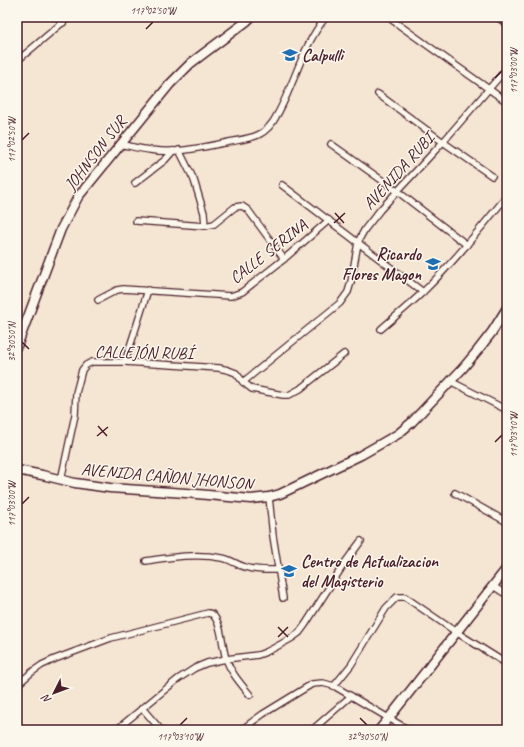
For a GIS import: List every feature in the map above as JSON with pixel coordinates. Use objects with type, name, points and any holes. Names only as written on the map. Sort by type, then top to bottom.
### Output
[{"type":"main road","name":"JOHNSON SUR","points":[[17,346],[61,229],[78,197],[120,144],[180,73],[251,17]]},
{"type":"main road","name":"AVENIDA CAÑON JHONSON","points":[[17,470],[75,483],[110,488],[251,499],[280,494],[360,455],[398,434],[411,423],[463,368],[492,332],[507,308]]},
{"type":"main road","points":[[379,730],[507,568]]},
{"type":"street","points":[[58,17],[63,23]]},
{"type":"street","points":[[17,60],[69,17]]},
{"type":"street","points":[[120,144],[151,150],[176,150],[211,146],[259,134],[267,129],[273,122],[289,92],[307,47],[326,17]]},
{"type":"street","points":[[497,17],[507,24]]},
{"type":"street","points":[[392,20],[507,102]]},
{"type":"street","name":"AVENIDA RUBI","points":[[243,382],[340,303],[348,292],[358,243],[365,229],[380,210],[443,142],[507,68]]},
{"type":"street","points":[[378,94],[492,176]]},
{"type":"street","points":[[331,144],[397,191],[467,245]]},
{"type":"street","points":[[135,183],[176,150]]},
{"type":"street","points":[[176,150],[194,180],[204,213],[205,226]]},
{"type":"street","points":[[282,185],[423,292]]},
{"type":"street","points":[[381,329],[423,292],[467,245],[507,196]]},
{"type":"street","points":[[136,221],[205,226],[214,224],[235,207],[242,206],[248,210],[284,259]]},
{"type":"street","name":"CALLE SERINA","points":[[98,300],[117,290],[128,289],[230,296],[242,292],[284,259],[329,220]]},
{"type":"street","points":[[125,362],[148,290]]},
{"type":"street","name":"CALLEJÓN RUBÍ","points":[[61,480],[75,415],[76,393],[82,370],[86,365],[92,362],[125,362],[219,368],[236,374],[252,389],[289,395],[300,389],[344,354]]},
{"type":"street","points":[[450,381],[507,410]]},
{"type":"street","points":[[455,493],[507,522]]},
{"type":"street","points":[[269,497],[278,570],[284,598]]},
{"type":"street","points":[[116,730],[178,679],[195,668],[207,663],[266,652],[299,633],[361,541]]},
{"type":"street","points":[[146,561],[176,556],[218,557],[225,558],[250,569],[278,570]]},
{"type":"street","points":[[493,586],[507,595]]},
{"type":"street","points":[[334,686],[351,665],[386,608],[397,597],[405,597],[456,632],[507,664]]},
{"type":"street","points":[[17,685],[42,665],[111,638],[202,614],[212,614],[219,626],[226,659],[235,677],[250,695]]},
{"type":"street","points":[[242,730],[263,714],[312,684],[323,683],[334,686],[409,730]]},
{"type":"street","points":[[312,730],[351,696]]},
{"type":"street","points":[[142,708],[161,730]]},
{"type":"place","name":"Calpulli","points":[[290,55]]},
{"type":"place","name":"Ricardo Flores Magon","points":[[433,264]]},
{"type":"place","name":"Centro de Actualizacion del Magisterio","points":[[289,571]]}]
